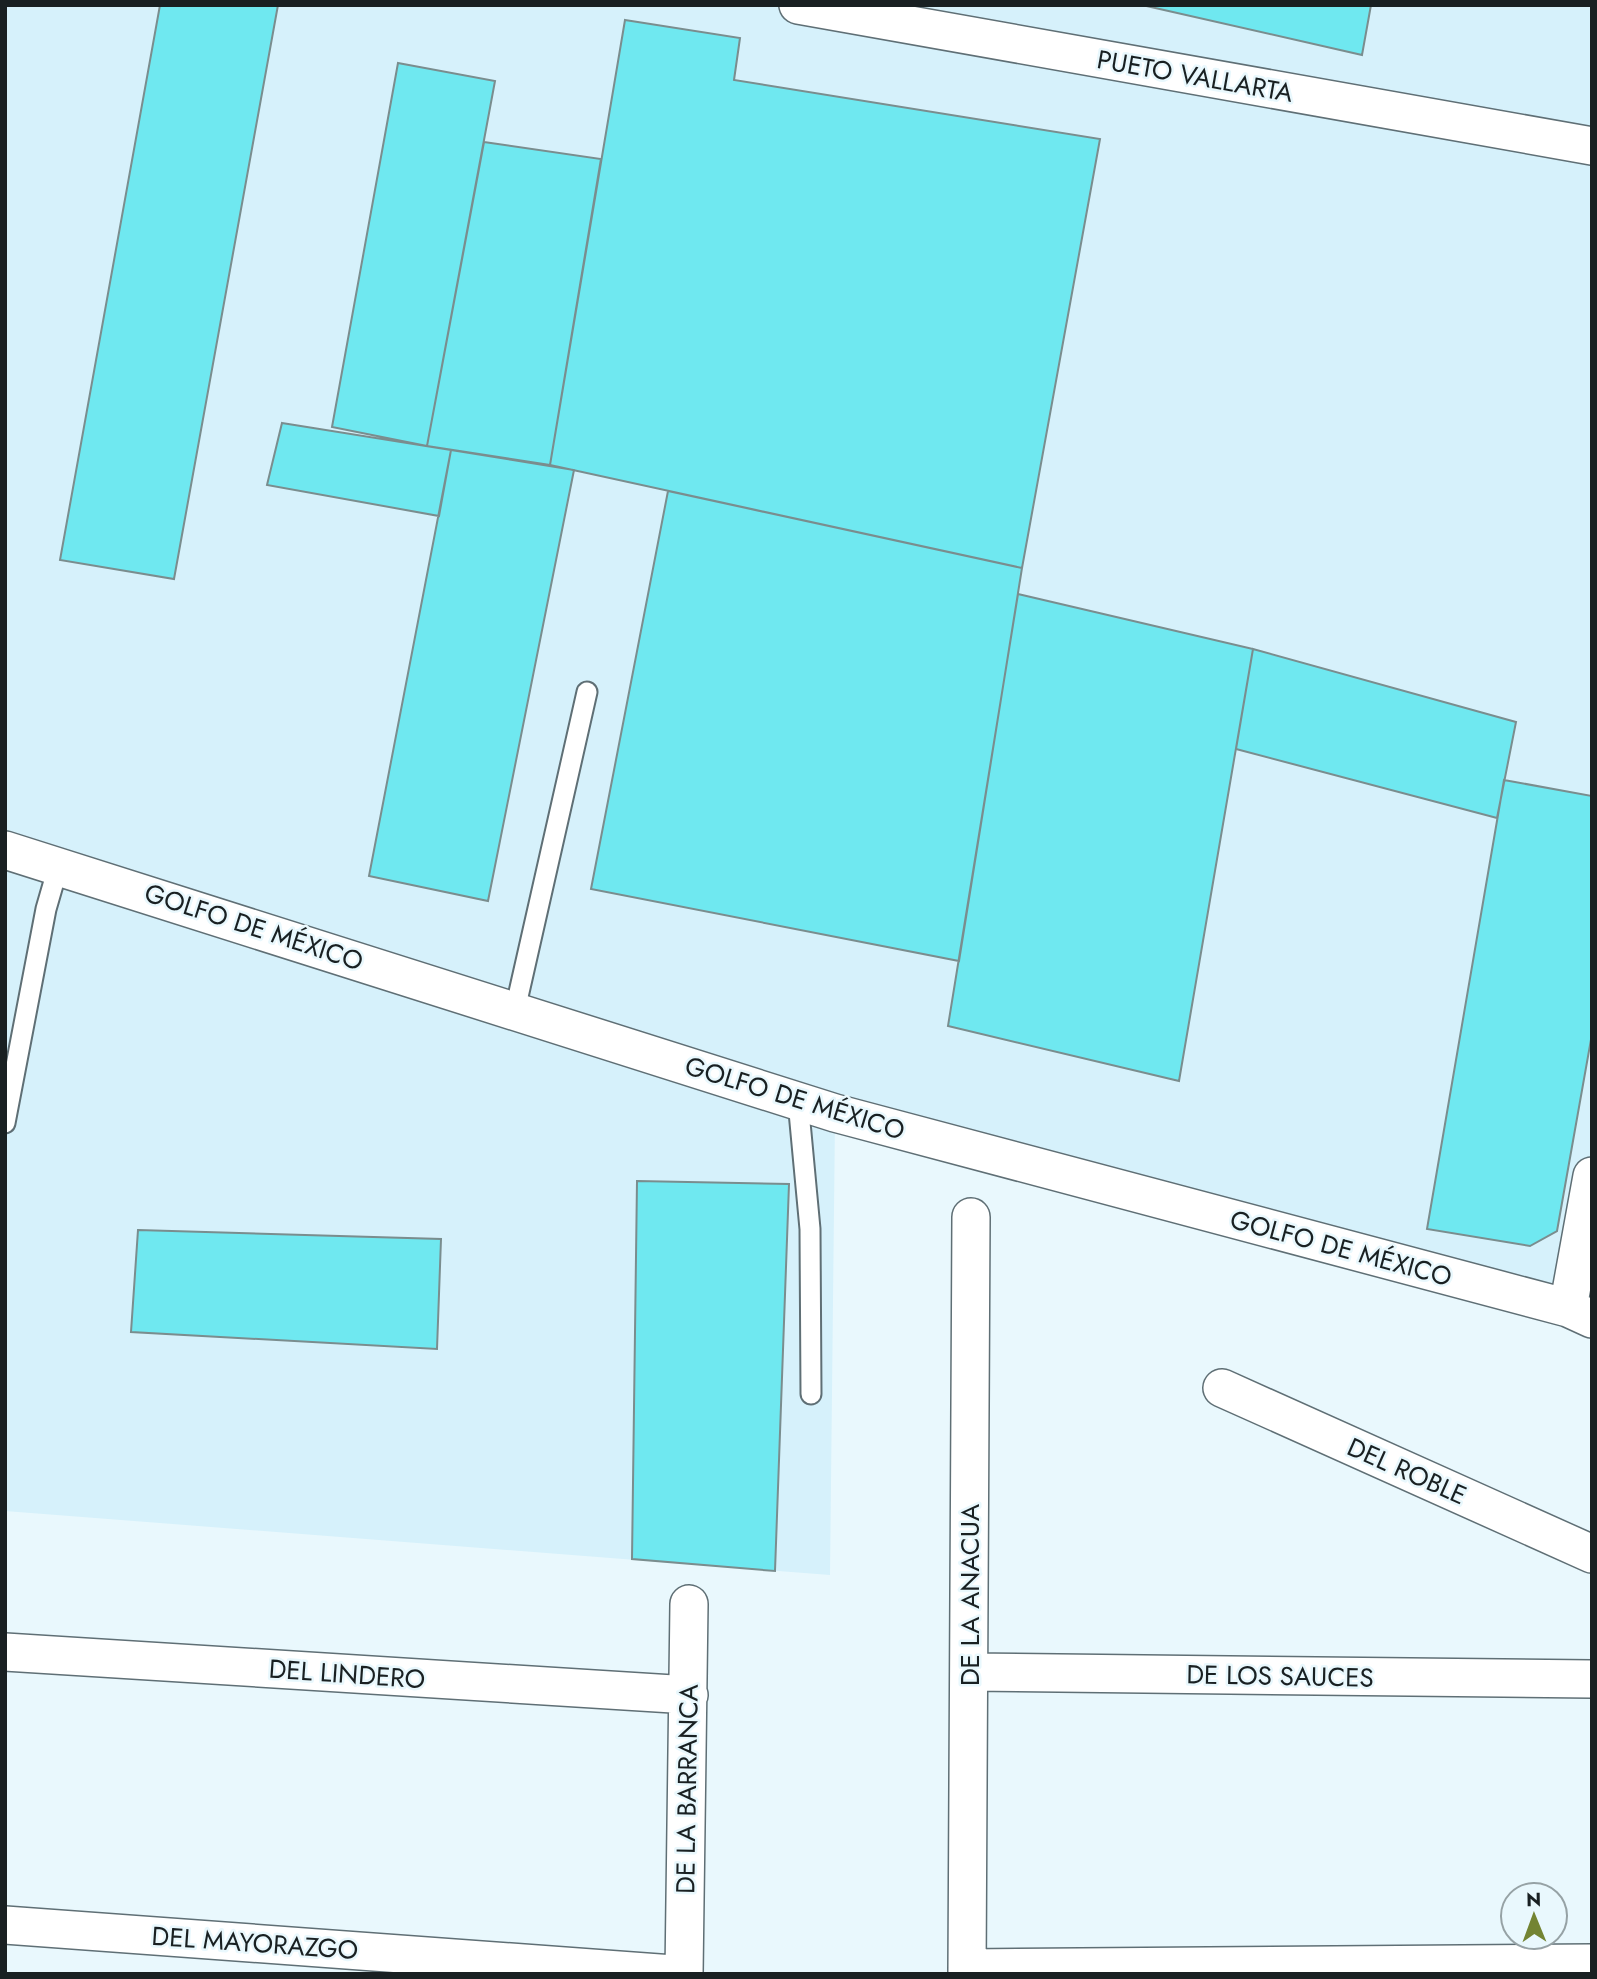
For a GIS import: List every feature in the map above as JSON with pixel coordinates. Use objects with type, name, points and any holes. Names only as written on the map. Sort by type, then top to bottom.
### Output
[{"type":"street","name":"PUETO VALLARTA","points":[[798,5],[1592,146]]},
{"type":"street","name":"GOLFO DE MÉXICO","points":[[5,850],[59,864],[798,1101],[969,1150],[1580,1313]]},
{"type":"street","points":[[1580,1313],[1592,1176]]},
{"type":"street","name":"DE LA ANACUA","points":[[967,1971],[971,1217]]},
{"type":"street","name":"DEL ROBLE","points":[[1222,1388],[1592,1554]]},
{"type":"street","name":"DE LA BARRANCA","points":[[684,1974],[690,1695],[689,1604]]},
{"type":"street","name":"DEL LINDERO","points":[[5,1652],[690,1695]]},
{"type":"street","name":"DE LOS SAUCES","points":[[969,1672],[1592,1679]]},
{"type":"street","name":"DEL MAYORAZGO","points":[[5,1925],[673,1974]]},
{"type":"street","points":[[967,1971],[1592,1963]]},
{"type":"lane","points":[[515,1010],[587,692]]},
{"type":"lane","points":[[5,1123],[46,909],[59,864]]},
{"type":"lane","points":[[798,1101],[810,1229],[811,1394]]},
{"type":"shaded area","points":[[5,5],[1592,5],[1592,1309],[835,1119],[830,1575],[5,1511]]},
{"type":"building","points":[[160,5],[278,5],[174,579],[60,560]]},
{"type":"building","points":[[1142,5],[1371,5],[1362,55]]},
{"type":"building","points":[[625,20],[740,38],[734,80],[1100,139],[1022,568],[550,465]]},
{"type":"building","points":[[398,63],[495,81],[427,446],[332,427]]},
{"type":"building","points":[[484,142],[601,159],[550,465],[427,446]]},
{"type":"building","points":[[282,423],[451,450],[439,516],[267,485]]},
{"type":"building","points":[[451,450],[574,470],[488,901],[369,876]]},
{"type":"building","points":[[668,491],[1022,568],[959,961],[591,889]]},
{"type":"building","points":[[1018,594],[1253,649],[1179,1081],[948,1026]]},
{"type":"building","points":[[1253,649],[1516,722],[1497,818],[1236,749]]},
{"type":"building","points":[[1504,780],[1592,796],[1592,1034],[1557,1231],[1530,1246],[1427,1229]]},
{"type":"building","points":[[637,1181],[789,1184],[775,1571],[632,1559]]},
{"type":"building","points":[[138,1230],[441,1239],[437,1349],[131,1332]]}]
